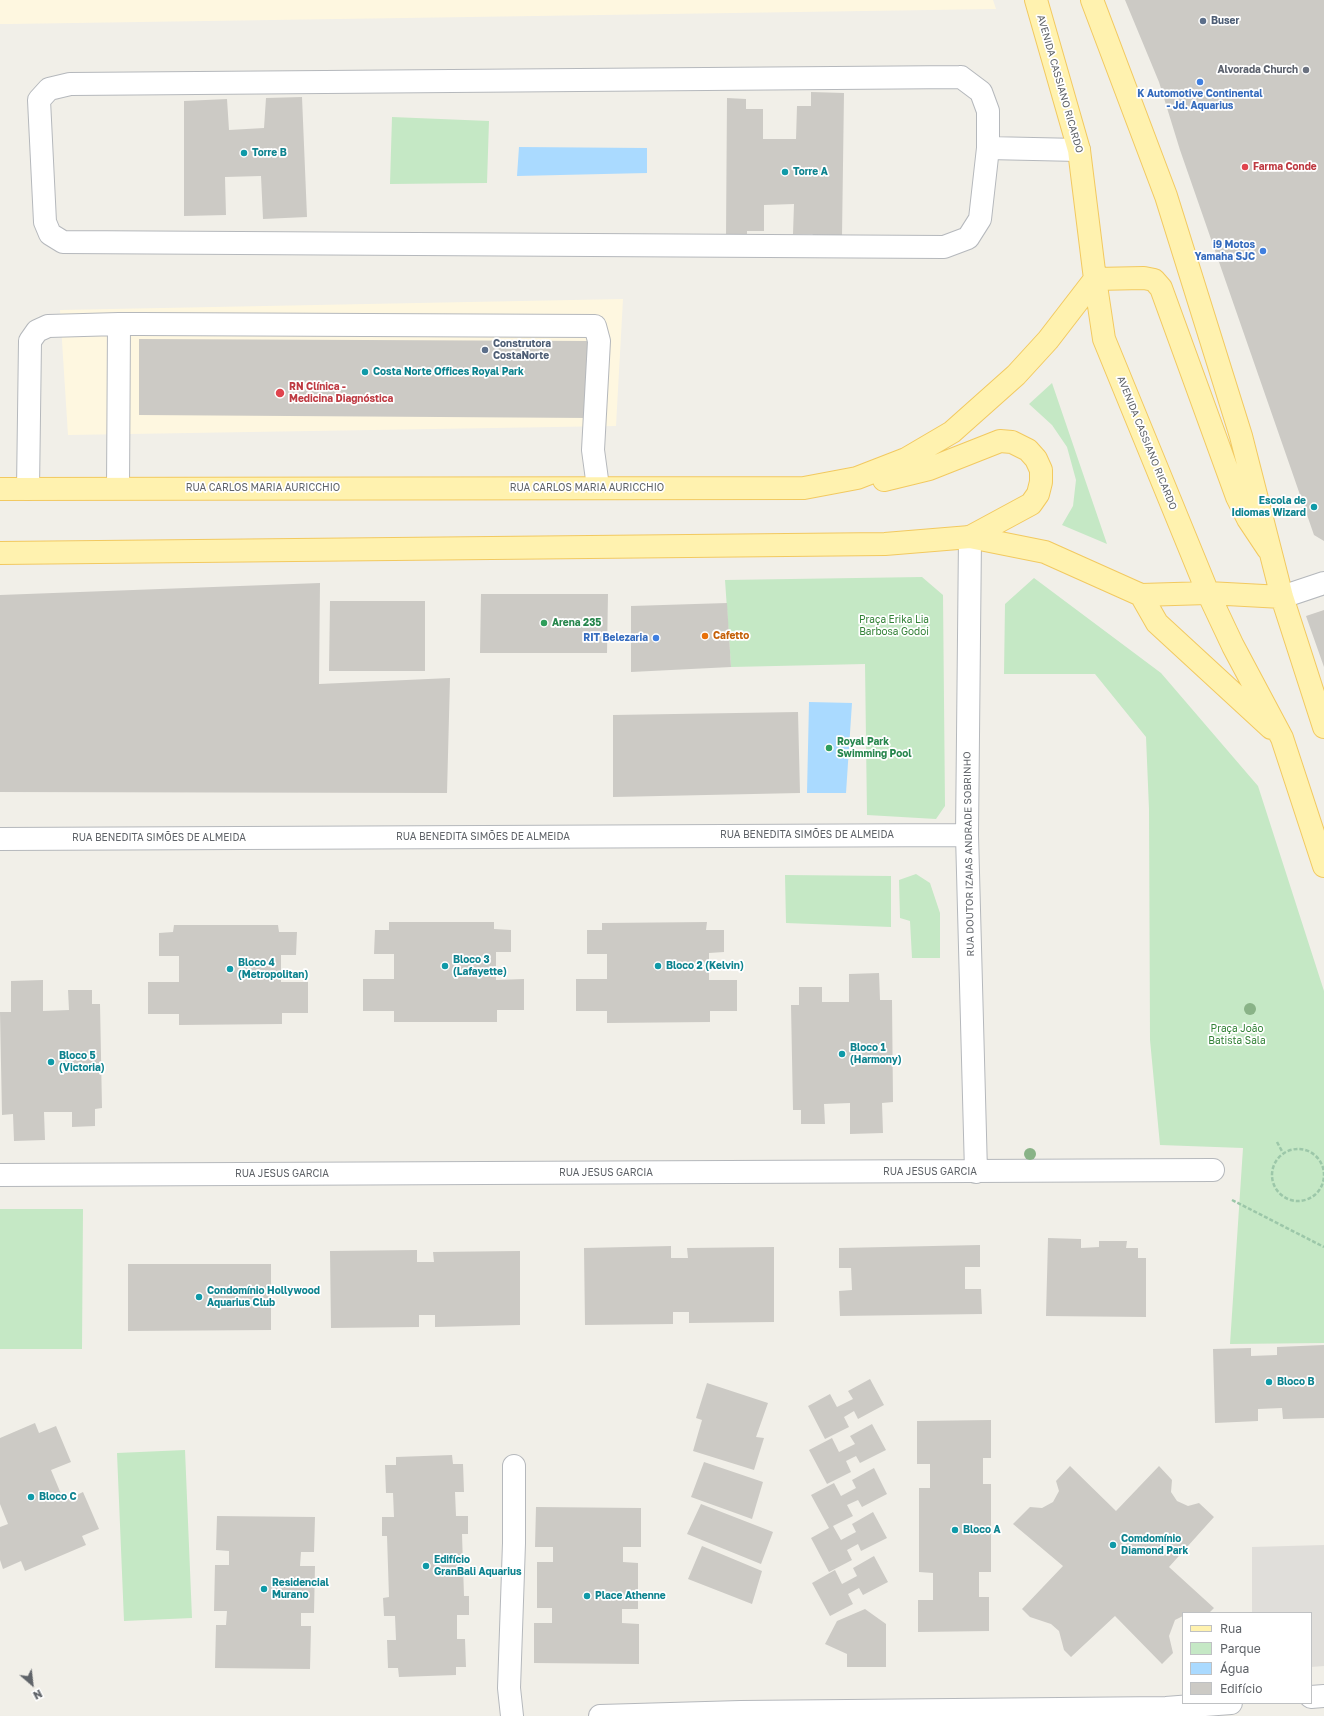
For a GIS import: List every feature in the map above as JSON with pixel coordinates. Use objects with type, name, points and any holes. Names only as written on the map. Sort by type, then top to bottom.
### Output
[{"type":"main road","name":"AVENIDA CASSIANO RICARDO","points":[[1036,0],[1079,150],[1104,338],[1208,593],[1233,646],[1282,738],[1324,866]]},
{"type":"main road","points":[[1092,0],[1168,204],[1241,436],[1268,549],[1324,727]]},
{"type":"main road","points":[[1095,279],[1150,278],[1161,288],[1237,497],[1248,519],[1268,549]]},
{"type":"main road","name":"RUA CARLOS MARIA AURICCHIO","points":[[0,489],[804,488],[857,478],[906,459],[952,432],[1027,363],[1048,340],[1095,279]]},
{"type":"main road","points":[[804,488],[867,484],[929,469],[1000,441],[1012,442],[1028,450],[1036,459],[1041,470],[1042,482],[1038,494],[1031,504],[970,537]]},
{"type":"main road","points":[[0,553],[885,544],[970,537],[1045,552],[1141,596],[1208,593],[1282,597]]},
{"type":"main road","points":[[1141,596],[1157,623],[1282,738]]},
{"type":"street","points":[[961,77],[981,92],[988,111],[988,148],[980,219],[968,238],[944,246],[63,242],[50,234],[44,222],[40,100],[49,90],[70,84],[961,77]]},
{"type":"street","points":[[988,148],[1079,150]]},
{"type":"street","points":[[118,488],[119,324]]},
{"type":"street","points":[[28,489],[30,341],[37,331],[48,326],[119,324],[595,326],[599,342],[593,450],[598,488]]},
{"type":"street","name":"RUA DOUTOR IZAIAS ANDRADE SOBRINHO","points":[[970,537],[967,835],[976,1172]]},
{"type":"street","points":[[1282,597],[1324,583]]},
{"type":"street","name":"RUA BENEDITA SIMÕES DE ALMEIDA","points":[[0,839],[967,835]]},
{"type":"street","name":"RUA JESUS GARCIA","points":[[0,1175],[1213,1170]]},
{"type":"street","points":[[512,1716],[509,1688],[514,1550],[514,1466]]},
{"type":"street","points":[[1312,1697],[1324,1696]]},
{"type":"street","points":[[600,1716],[1167,1712],[1224,1704]]},
{"type":"path","points":[[1277,1142],[1283,1153]]},
{"type":"path","points":[[1294,1149],[1305,1149],[1314,1154],[1322,1163],[1324,1173],[1323,1184],[1317,1193],[1307,1199],[1297,1201],[1286,1198],[1278,1191],[1273,1182],[1272,1171],[1276,1160],[1283,1153],[1294,1149]]},
{"type":"path","points":[[1232,1200],[1324,1247]]},
{"type":"shaded area","points":[[0,0],[993,0],[996,9],[0,24]]},
{"type":"shaded area","name":"Costa Norte Offices Royal Park","points":[[623,299],[616,426],[68,435],[60,310]]},
{"type":"shaded area","points":[[1324,1545],[1324,1666],[1312,1667],[1312,1612],[1252,1612],[1252,1547]]},
{"type":"green space","points":[[392,117],[489,121],[487,183],[390,184]]},
{"type":"green space","points":[[1052,383],[1107,544],[1062,525],[1073,506],[1076,480],[1067,447],[1052,425],[1029,404]]},
{"type":"green space","name":"Praça Erika Lia Barbosa Godoi","points":[[922,577],[943,595],[945,806],[936,819],[867,815],[865,664],[731,667],[725,580]]},
{"type":"green space","name":"Praça João Batista Sala","points":[[1034,578],[1161,673],[1258,786],[1324,991],[1324,1343],[1230,1344],[1243,1148],[1160,1145],[1150,1040],[1149,809],[1146,737],[1095,674],[1004,674],[1005,604]]},
{"type":"green space","points":[[916,874],[930,883],[940,913],[940,958],[912,958],[910,921],[900,918],[899,880]]},
{"type":"green space","points":[[785,875],[891,876],[891,927],[786,923]]},
{"type":"green space","points":[[0,1209],[83,1209],[82,1349],[0,1349]]},
{"type":"green space","points":[[185,1450],[192,1618],[124,1621],[117,1453]]},
{"type":"water","points":[[519,147],[647,148],[647,173],[517,176]]},
{"type":"water","name":"Royal Park Swimming Pool","points":[[809,702],[852,703],[846,793],[807,793]]},
{"type":"building","points":[[1125,0],[1324,0],[1324,541],[1314,535],[1180,150],[1159,82]]},
{"type":"building","name":"Torre A","points":[[811,92],[844,93],[842,236],[812,236],[813,234],[793,234],[794,204],[764,205],[764,231],[747,231],[747,236],[726,236],[727,98],[746,99],[746,109],[763,109],[763,139],[796,139],[797,106],[811,106]]},
{"type":"building","name":"Torre B","points":[[302,97],[307,217],[263,219],[261,176],[225,177],[226,215],[184,216],[184,101],[227,99],[229,130],[264,128],[266,98]]},
{"type":"building","name":"Costa Norte Offices Royal Park","points":[[139,339],[591,341],[590,418],[139,415]]},
{"type":"building","points":[[320,583],[319,684],[450,678],[447,793],[0,792],[0,595]]},
{"type":"building","name":"Arena 235","points":[[481,594],[608,594],[607,653],[480,653]]},
{"type":"building","points":[[330,601],[425,601],[425,671],[329,671]]},
{"type":"building","points":[[727,603],[731,667],[631,672],[631,606]]},
{"type":"building","points":[[1324,610],[1324,667],[1306,616]]},
{"type":"building","points":[[798,712],[800,793],[613,797],[613,715]]},
{"type":"building","name":"Bloco 3 (Lafayette)","points":[[389,922],[494,922],[494,929],[511,930],[511,952],[496,952],[496,980],[524,979],[524,1010],[497,1010],[497,1022],[394,1022],[394,1011],[363,1011],[363,979],[394,979],[394,954],[374,954],[375,930],[389,930]]},
{"type":"building","name":"Bloco 2 (Kelvin)","points":[[707,922],[706,930],[724,930],[724,952],[709,953],[709,980],[737,980],[737,1011],[710,1011],[710,1022],[607,1023],[607,1011],[576,1011],[576,979],[607,979],[607,954],[587,954],[587,930],[602,930],[602,923]]},
{"type":"building","name":"Bloco 4 (Metropolitan)","points":[[174,925],[278,925],[279,932],[297,932],[296,955],[281,955],[281,982],[308,982],[308,1013],[282,1013],[282,1024],[179,1025],[179,1014],[148,1014],[148,982],[179,982],[179,956],[159,956],[159,933],[173,932]]},
{"type":"building","name":"Bloco 1 (Harmony)","points":[[879,973],[880,1000],[892,1000],[893,1102],[882,1103],[883,1133],[850,1134],[850,1103],[824,1104],[825,1124],[801,1124],[801,1110],[793,1110],[791,1005],[799,1005],[799,987],[822,987],[822,1002],[849,1002],[849,974]]},
{"type":"building","name":"Bloco 5 (Victoria)","points":[[43,980],[43,1011],[69,1010],[68,990],[92,990],[92,1004],[100,1004],[102,1108],[95,1109],[95,1126],[72,1127],[72,1112],[44,1112],[45,1140],[14,1141],[13,1114],[2,1115],[0,1012],[11,1012],[11,981]]},
{"type":"building","points":[[1048,1238],[1081,1239],[1081,1248],[1099,1247],[1099,1241],[1127,1241],[1126,1248],[1138,1248],[1138,1258],[1146,1258],[1146,1317],[1046,1316]]},
{"type":"building","points":[[980,1245],[980,1267],[965,1267],[965,1289],[981,1289],[982,1314],[840,1316],[839,1291],[852,1290],[851,1268],[839,1268],[839,1248]]},
{"type":"building","points":[[671,1246],[671,1258],[688,1258],[687,1248],[774,1247],[774,1322],[689,1323],[689,1312],[673,1312],[673,1324],[585,1325],[584,1248]]},
{"type":"building","points":[[417,1250],[417,1262],[434,1262],[433,1252],[520,1251],[520,1325],[435,1327],[435,1315],[419,1315],[419,1327],[331,1328],[330,1251]]},
{"type":"building","name":"Condomínio Hollywood Aquarius Club","points":[[128,1264],[271,1264],[271,1330],[128,1331]]},
{"type":"building","name":"Bloco B","points":[[1324,1345],[1324,1418],[1283,1419],[1282,1408],[1258,1409],[1258,1421],[1215,1423],[1213,1349],[1251,1348],[1251,1356],[1277,1355],[1277,1347]]},
{"type":"building","points":[[870,1379],[884,1405],[858,1419],[854,1411],[844,1417],[849,1427],[825,1439],[808,1406],[830,1394],[837,1407],[853,1399],[848,1391]]},
{"type":"building","points":[[707,1383],[768,1403],[756,1437],[764,1438],[754,1470],[693,1451],[702,1420],[696,1418]]},
{"type":"building","name":"Bloco A","points":[[991,1420],[991,1458],[983,1458],[983,1484],[991,1484],[991,1572],[979,1572],[979,1597],[989,1597],[989,1631],[918,1632],[918,1600],[933,1600],[933,1573],[919,1572],[919,1488],[930,1488],[930,1464],[917,1464],[917,1421]]},
{"type":"building","name":"Bloco C","points":[[35,1423],[39,1433],[56,1426],[71,1462],[51,1470],[64,1501],[83,1492],[99,1529],[82,1536],[86,1545],[25,1571],[21,1561],[3,1569],[0,1560],[0,1527],[8,1524],[0,1504],[0,1438]]},
{"type":"building","points":[[872,1424],[886,1450],[860,1463],[856,1456],[846,1461],[851,1472],[827,1484],[809,1450],[832,1438],[839,1452],[855,1444],[850,1436]]},
{"type":"building","name":"Edifício GranBali Aquarius","points":[[452,1455],[453,1464],[463,1464],[464,1492],[455,1492],[456,1516],[468,1516],[468,1534],[462,1534],[464,1596],[469,1596],[469,1615],[457,1615],[457,1639],[465,1639],[466,1667],[456,1667],[456,1675],[399,1677],[398,1668],[388,1668],[387,1640],[396,1640],[395,1616],[384,1616],[383,1598],[389,1597],[387,1536],[382,1536],[382,1517],[394,1517],[393,1493],[386,1493],[385,1465],[396,1465],[396,1457]]},
{"type":"building","points":[[704,1462],[763,1482],[752,1519],[691,1497]]},
{"type":"building","name":"Comdomínio Diamond Park","points":[[1070,1466],[1116,1511],[1159,1466],[1172,1480],[1171,1492],[1177,1501],[1188,1506],[1199,1503],[1214,1517],[1169,1567],[1214,1608],[1210,1612],[1182,1612],[1182,1616],[1175,1620],[1169,1636],[1173,1653],[1162,1664],[1115,1616],[1071,1657],[1064,1650],[1059,1631],[1051,1624],[1030,1617],[1022,1609],[1063,1566],[1013,1524],[1030,1507],[1042,1508],[1053,1502],[1059,1491],[1056,1481]]},
{"type":"building","points":[[874,1468],[887,1494],[862,1507],[858,1500],[847,1505],[853,1516],[833,1526],[841,1540],[856,1532],[852,1524],[873,1512],[887,1538],[861,1551],[858,1544],[847,1550],[852,1560],[829,1572],[811,1538],[829,1528],[811,1495],[834,1483],[841,1496],[856,1488],[852,1480]]},
{"type":"building","points":[[701,1504],[773,1532],[761,1564],[687,1534]]},
{"type":"building","name":"Place Athenne","points":[[536,1507],[641,1508],[641,1547],[623,1547],[623,1562],[638,1563],[638,1609],[622,1609],[622,1623],[639,1624],[639,1664],[534,1663],[534,1623],[552,1623],[552,1608],[537,1608],[537,1562],[553,1562],[553,1547],[535,1547]]},
{"type":"building","name":"Residencial Murano","points":[[217,1516],[315,1517],[314,1552],[301,1552],[300,1566],[315,1566],[314,1613],[301,1613],[301,1626],[311,1626],[310,1669],[215,1668],[216,1625],[226,1625],[227,1611],[214,1611],[215,1565],[229,1565],[229,1551],[216,1550]]},
{"type":"building","points":[[702,1546],[762,1571],[752,1604],[688,1579]]},
{"type":"building","points":[[874,1556],[888,1582],[863,1595],[859,1588],[848,1594],[853,1604],[830,1616],[812,1583],[835,1570],[842,1584],[857,1576],[853,1568]]},
{"type":"building","points":[[865,1609],[886,1624],[886,1667],[847,1667],[847,1654],[825,1644],[837,1621]]},
{"type":"place","name":"Buser","points":[[1203,21]]},
{"type":"place","name":"Alvorada Church","points":[[1306,70]]},
{"type":"place","name":"K Automotive Continental - Jd. Aquarius","points":[[1200,82]]},
{"type":"place","name":"Torre B","points":[[244,153]]},
{"type":"place","name":"Farma Conde","points":[[1245,167]]},
{"type":"place","name":"Torre A","points":[[785,172]]},
{"type":"place","name":"i9 Motos Yamaha SJC","points":[[1263,251]]},
{"type":"place","name":"Construtora CostaNorte","points":[[485,350]]},
{"type":"place","name":"Costa Norte Offices Royal Park","points":[[365,372]]},
{"type":"place","name":"RN Clínica - Medicina Diagnóstica","points":[[280,393]]},
{"type":"place","name":"Escola de Idiomas Wizard","points":[[1314,507]]},
{"type":"place","name":"Arena 235","points":[[544,623]]},
{"type":"place","name":"Cafetto","points":[[705,636]]},
{"type":"place","name":"RIT Belezaria","points":[[656,638]]},
{"type":"place","name":"Royal Park Swimming Pool","points":[[829,748]]},
{"type":"place","name":"Bloco 3 (Lafayette)","points":[[445,966]]},
{"type":"place","name":"Bloco 2 (Kelvin)","points":[[658,966]]},
{"type":"place","name":"Bloco 4 (Metropolitan)","points":[[230,969]]},
{"type":"place","name":"Bloco 1 (Harmony)","points":[[842,1054]]},
{"type":"place","name":"Bloco 5 (Victoria)","points":[[51,1062]]},
{"type":"place","name":"Condomínio Hollywood Aquarius Club","points":[[199,1297]]},
{"type":"place","name":"Bloco B","points":[[1269,1382]]},
{"type":"place","name":"Bloco C","points":[[31,1497]]},
{"type":"place","name":"Bloco A","points":[[955,1530]]},
{"type":"place","name":"Comdomínio Diamond Park","points":[[1113,1545]]},
{"type":"place","name":"Edifício GranBali Aquarius","points":[[426,1566]]},
{"type":"place","name":"Residencial Murano","points":[[264,1589]]},
{"type":"place","name":"Place Athenne","points":[[587,1596]]}]
